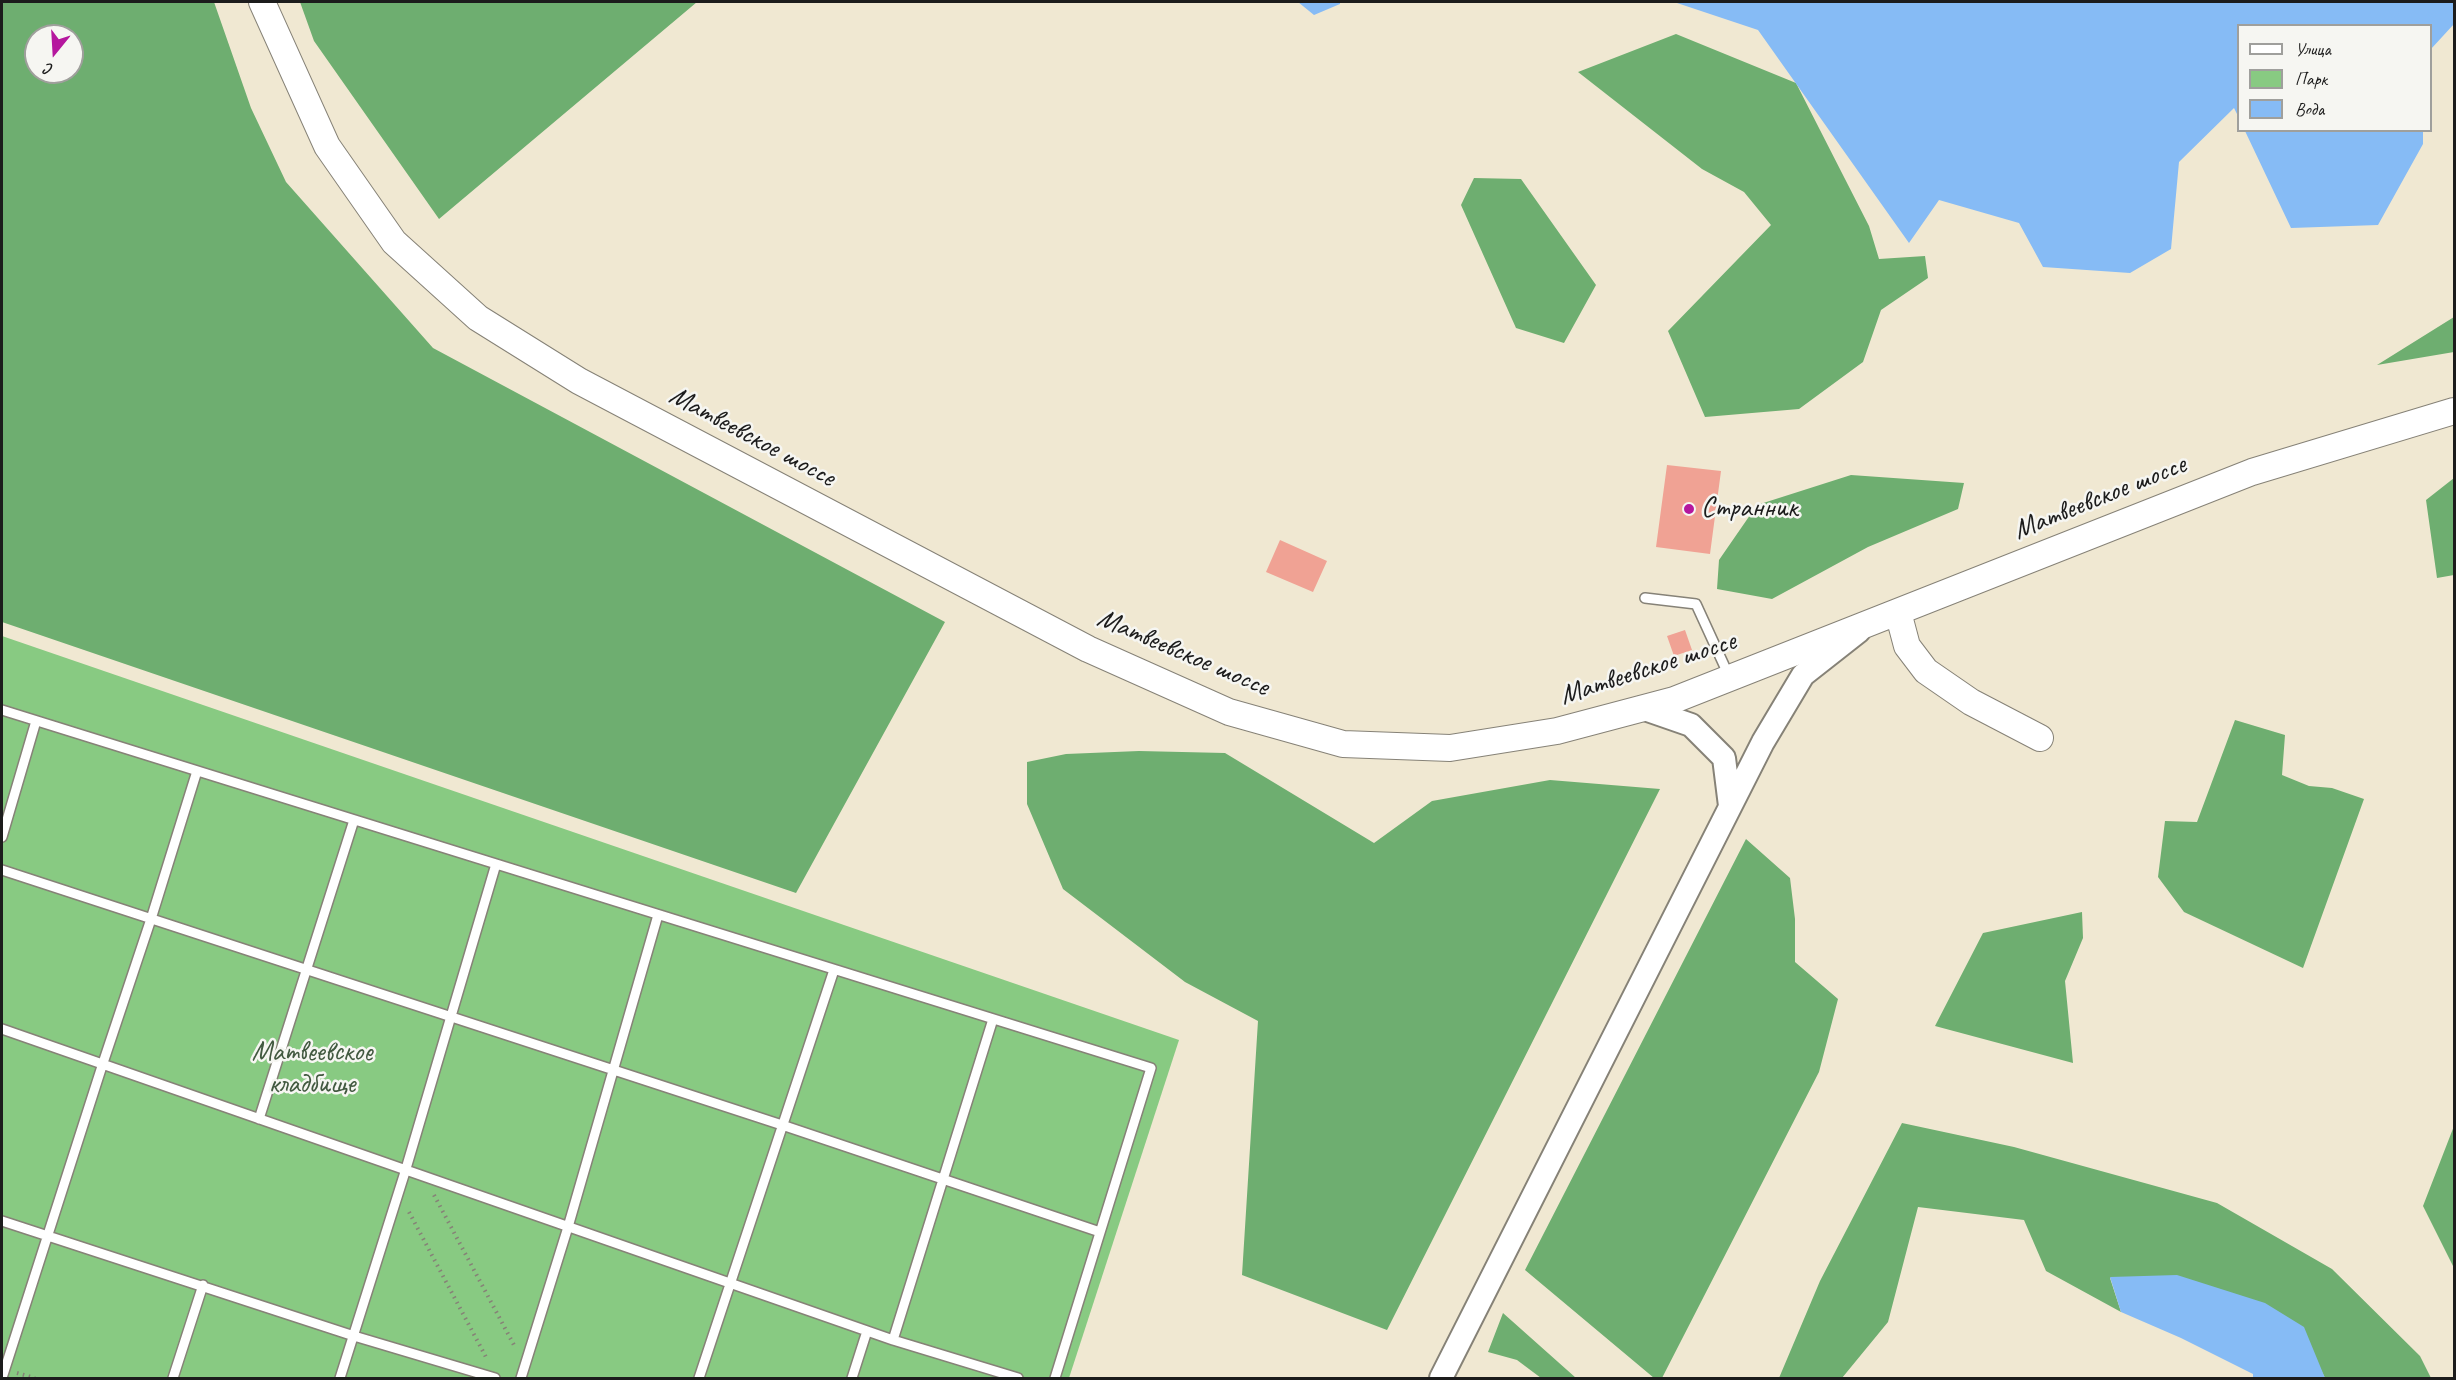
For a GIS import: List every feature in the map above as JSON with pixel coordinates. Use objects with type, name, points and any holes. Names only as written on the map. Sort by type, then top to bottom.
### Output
[{"type":"main road","name":"Матвеевское шоссе","points":[[262,2],[327,146],[394,242],[478,318],[579,381],[1088,649],[1228,712],[1343,744],[1450,748],[1557,731],[1674,700],[2252,472],[2454,411]]},
{"type":"main road","points":[[1899,612],[1907,646],[1926,671],[1971,702],[2040,738]]},
{"type":"street","points":[[1441,1378],[1762,742],[1803,675],[1868,624]]},
{"type":"street","points":[[1642,708],[1691,725],[1724,758],[1730,806]]},
{"type":"lane","points":[[1645,598],[1696,604],[1730,678]]},
{"type":"lane","points":[[2,710],[1151,1068],[1055,1378]]},
{"type":"lane","points":[[2,837],[36,721]]},
{"type":"lane","points":[[2,1378],[197,771]]},
{"type":"lane","points":[[260,1119],[354,820]]},
{"type":"lane","points":[[340,1378],[399,1193],[496,864]]},
{"type":"lane","points":[[2,870],[783,1125],[1100,1232]]},
{"type":"lane","points":[[521,1378],[568,1227],[658,915]]},
{"type":"lane","points":[[699,1378],[834,970]]},
{"type":"lane","points":[[893,1340],[993,1019]]},
{"type":"lane","points":[[2,1029],[405,1172],[893,1340],[1018,1378]]},
{"type":"lane","points":[[2,1221],[354,1336],[495,1378]]},
{"type":"lane","points":[[173,1378],[203,1285]]},
{"type":"lane","points":[[852,1378],[867,1331]]},
{"type":"path","points":[[425,1178],[525,1366]]},
{"type":"path","points":[[399,1193],[491,1368]]},
{"type":"green space","points":[[2,2],[214,2],[251,108],[286,182],[433,348],[945,622],[796,893],[2,622]]},
{"type":"green space","points":[[300,2],[697,2],[439,219],[314,41]]},
{"type":"green space","points":[[1676,34],[1796,83],[1869,226],[1879,259],[1925,256],[1928,278],[1881,310],[1863,362],[1799,409],[1705,417],[1668,331],[1771,225],[1744,192],[1702,169],[1578,72]]},
{"type":"green space","points":[[1474,178],[1521,179],[1596,285],[1564,343],[1516,328],[1461,205]]},
{"type":"green space","points":[[2454,317],[2454,352],[2377,365]]},
{"type":"green space","points":[[1851,475],[1964,483],[1958,509],[1868,547],[1772,599],[1717,589],[1719,560],[1757,505]]},
{"type":"green space","points":[[2454,478],[2454,575],[2437,578],[2426,500]]},
{"type":"green space","name":"Матвеевское кладбище","points":[[2,636],[1179,1040],[1069,1378],[2,1378]]},
{"type":"green space","points":[[2235,720],[2285,735],[2282,775],[2309,786],[2332,788],[2364,799],[2303,968],[2184,912],[2158,877],[2165,821],[2197,822]]},
{"type":"green space","points":[[1139,751],[1225,753],[1374,843],[1432,801],[1550,780],[1660,789],[1387,1330],[1242,1275],[1258,1021],[1185,982],[1063,889],[1027,804],[1027,762],[1066,754]]},
{"type":"green space","points":[[1746,839],[1790,878],[1795,919],[1795,962],[1838,999],[1819,1072],[1662,1378],[1654,1378],[1525,1270]]},
{"type":"green space","points":[[2082,912],[2083,938],[2065,981],[2073,1063],[1935,1026],[1983,933]]},
{"type":"green space","points":[[1902,1123],[2014,1147],[2217,1203],[2332,1269],[2420,1356],[2431,1378],[2325,1378],[2320,1368],[2110,1278],[2121,1312],[2046,1271],[2024,1220],[1918,1207],[1888,1322],[1842,1378],[1779,1378],[1820,1281]]},
{"type":"green space","points":[[2454,1126],[2454,1268],[2423,1206]]},
{"type":"green space","points":[[1503,1313],[1576,1378],[1541,1378],[1517,1360],[1488,1352]]},
{"type":"water","points":[[1298,2],[1340,2],[1340,4],[1314,15]]},
{"type":"water","points":[[1674,2],[2454,2],[2454,24],[2432,48],[2432,24],[2237,24],[2237,114],[2234,108],[2179,162],[2171,249],[2130,273],[2043,267],[2019,223],[1939,200],[1909,243],[1758,30]]},
{"type":"water","points":[[2245,132],[2423,132],[2423,144],[2378,225],[2291,228]]},
{"type":"water","points":[[2177,1275],[2265,1303],[2304,1327],[2325,1378],[2253,1378],[2253,1374],[2181,1338],[2121,1312],[2110,1277]]},
{"type":"building","name":"Странник","points":[[1667,465],[1721,471],[1710,554],[1656,547]]},
{"type":"building","points":[[1280,540],[1327,561],[1313,592],[1266,572]]},
{"type":"building","points":[[1685,630],[1692,650],[1674,656],[1667,636]]},
{"type":"place","name":"Странник","points":[[1689,509]]}]
